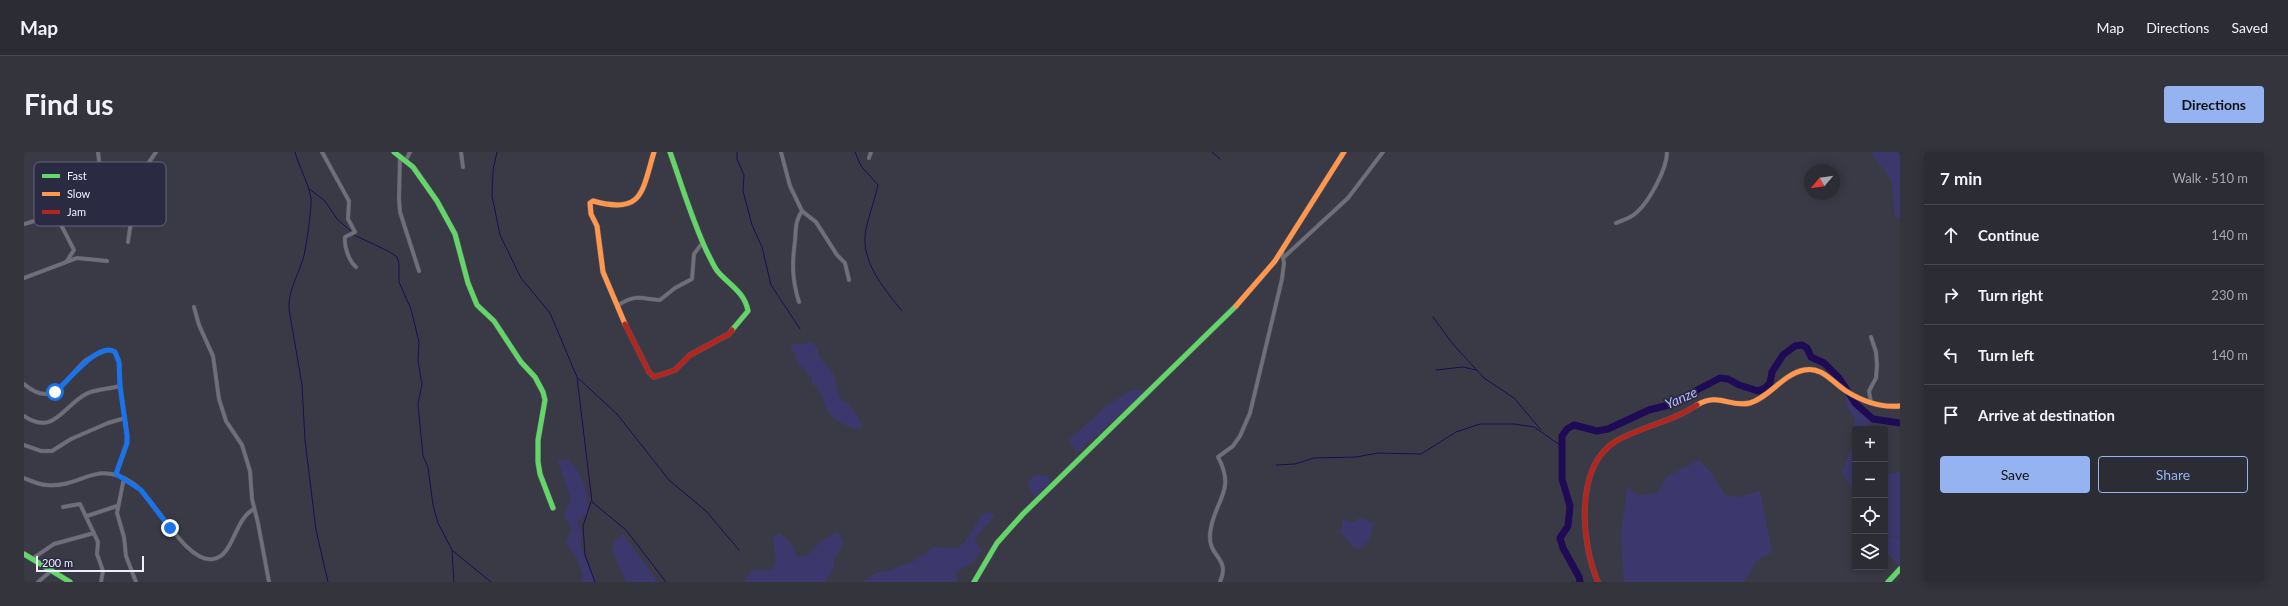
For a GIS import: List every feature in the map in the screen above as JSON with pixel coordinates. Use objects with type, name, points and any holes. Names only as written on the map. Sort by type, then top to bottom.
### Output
[{"type":"main road","points":[[394,152],[406,160],[437,201],[452,228],[468,283],[477,305],[494,321],[521,362],[535,377],[543,392],[545,400],[538,440],[538,462],[540,474],[553,508]]},
{"type":"main road","points":[[654,152],[642,194],[633,203],[611,206],[592,201],[590,202],[591,214],[597,226],[603,272],[617,306],[652,376],[660,376],[675,370],[690,355],[729,334],[745,317],[748,308],[732,283],[716,268],[704,241],[697,231],[670,152]]},
{"type":"main road","points":[[974,582],[997,543],[1018,519],[1230,314],[1282,251],[1344,152]]},
{"type":"main road","points":[[1598,582],[1590,560],[1585,501],[1588,477],[1594,462],[1605,450],[1632,434],[1676,418],[1710,400],[1736,404],[1756,401],[1770,394],[1792,373],[1800,370],[1810,369],[1821,373],[1847,391],[1871,403],[1888,407],[1900,406]]},
{"type":"main road","points":[[24,554],[70,582]]},
{"type":"main road","points":[[1888,582],[1900,569]]},
{"type":"street","points":[[98,152],[99,162]]},
{"type":"street","points":[[150,162],[156,152]]},
{"type":"street","points":[[322,152],[348,201],[348,216],[355,232],[345,237],[345,244],[352,264],[356,267]]},
{"type":"street","points":[[406,160],[410,152]]},
{"type":"street","points":[[460,152],[463,168]]},
{"type":"street","points":[[781,152],[790,186],[802,211],[816,222],[837,255],[845,263],[850,280]]},
{"type":"street","points":[[869,158],[871,152]]},
{"type":"street","points":[[1283,258],[1348,198],[1383,152]]},
{"type":"street","points":[[1616,223],[1637,213],[1655,188],[1664,168],[1667,152]]},
{"type":"street","points":[[400,156],[398,199],[400,212],[419,271]]},
{"type":"street","points":[[799,302],[793,282],[792,264],[795,228],[802,211]]},
{"type":"street","points":[[24,224],[34,222]]},
{"type":"street","points":[[60,226],[74,250],[67,261]]},
{"type":"street","points":[[128,242],[130,226]]},
{"type":"street","points":[[617,306],[638,297],[660,300],[675,288],[690,282],[694,274],[696,251],[704,241]]},
{"type":"street","points":[[1220,582],[1224,572],[1224,566],[1213,552],[1210,541],[1211,530],[1226,483],[1224,468],[1218,457],[1233,446],[1240,436],[1250,413],[1282,278],[1282,251]]},
{"type":"street","points":[[24,278],[67,261],[88,258],[107,261]]},
{"type":"street","points":[[194,307],[198,326],[214,356],[219,399],[226,421],[238,437],[244,450],[250,471],[254,509],[269,582]]},
{"type":"street","points":[[1871,337],[1876,352],[1877,364],[1876,378],[1869,391],[1871,403]]},
{"type":"street","points":[[24,384],[36,393],[55,392],[68,381],[87,360],[111,350],[116,353],[119,362],[120,386],[127,443],[116,474]]},
{"type":"street","points":[[24,416],[39,425],[46,423],[56,419],[87,394],[120,386]]},
{"type":"street","points":[[24,445],[41,451],[52,452],[71,439],[108,423],[125,418]]},
{"type":"street","points":[[24,478],[38,484],[55,485],[91,475],[116,474],[124,478],[146,496],[182,542],[195,554],[207,559],[218,558],[226,550],[242,519],[254,509]]},
{"type":"street","points":[[124,478],[117,506],[126,556],[136,582]]},
{"type":"street","points":[[63,507],[80,504],[87,516],[98,542],[98,559],[102,565],[101,582]]},
{"type":"street","points":[[87,516],[117,506]]},
{"type":"street","points":[[32,559],[54,544],[94,533]]},
{"type":"street","points":[[38,582],[51,571]]},
{"type":"shaded area","points":[[1870,152],[1900,152],[1900,217],[1895,218],[1892,181]]},
{"type":"shaded area","points":[[811,341],[817,348],[820,358],[834,375],[840,399],[850,406],[858,418],[862,426],[859,429],[840,422],[830,413],[826,408],[823,396],[811,381],[812,377],[797,363],[795,353],[791,351],[792,344],[806,344]]},
{"type":"shaded area","points":[[1132,390],[1146,391],[1077,453],[1069,440],[1108,405]]},
{"type":"shaded area","points":[[1847,396],[1854,406],[1871,422],[1869,426],[1855,426],[1855,419],[1845,402]]},
{"type":"shaded area","points":[[1852,447],[1852,487],[1842,472]]},
{"type":"shaded area","points":[[558,460],[569,460],[578,471],[584,483],[588,511],[577,522],[582,532],[580,546],[595,582],[581,582],[583,574],[575,555],[566,543],[572,529],[564,515],[571,500]]},
{"type":"shaded area","points":[[1699,460],[1711,473],[1725,495],[1739,497],[1760,491],[1772,552],[1757,560],[1744,582],[1624,582],[1621,535],[1627,487],[1639,496],[1657,493],[1668,476]]},
{"type":"shaded area","points":[[1900,472],[1900,535],[1892,537],[1888,536],[1888,474]]},
{"type":"shaded area","points":[[1038,474],[1050,477],[1050,483],[1034,498],[1028,483],[1032,477]]},
{"type":"shaded area","points":[[990,512],[994,516],[977,535],[975,542],[982,551],[972,563],[956,572],[957,582],[863,582],[877,572],[888,571],[914,561],[935,547],[957,548],[966,541],[980,517],[984,513]]},
{"type":"shaded area","points":[[1362,518],[1373,523],[1369,540],[1360,549],[1353,546],[1339,531],[1342,527],[1343,519],[1356,523],[1357,519]]},
{"type":"shaded area","points":[[837,532],[843,540],[842,548],[834,558],[834,568],[825,582],[743,582],[754,569],[759,571],[773,569],[776,562],[773,537],[779,533],[791,543],[797,557],[806,556],[825,538]]},
{"type":"shaded area","points":[[623,534],[658,582],[626,582],[612,549],[615,541]]},
{"type":"shaded area","points":[[1900,537],[1900,563],[1897,565],[1888,553],[1888,538]]},
{"type":"waterway","points":[[295,152],[308,186],[311,202],[304,254],[290,296],[289,309],[302,385],[305,440],[316,530],[328,582]]},
{"type":"waterway","points":[[497,152],[493,170],[492,196],[500,235],[521,278],[550,313],[577,377],[592,502],[626,530],[666,582]]},
{"type":"waterway","points":[[737,152],[737,159],[744,175],[743,191],[752,225],[762,247],[771,285],[800,329]]},
{"type":"waterway","points":[[855,152],[861,166],[878,185],[866,231],[865,247],[877,277],[902,311]]},
{"type":"waterway","points":[[1212,152],[1220,159]]},
{"type":"waterway","points":[[308,188],[325,201],[337,219],[352,232]]},
{"type":"waterway","points":[[354,235],[388,251],[397,257],[399,263],[399,282],[411,309],[419,342],[418,361],[422,384],[418,404],[423,456],[428,467],[433,505],[438,523],[452,550],[454,582]]},
{"type":"waterway","points":[[1433,317],[1452,343],[1484,378],[1514,398],[1541,430]]},
{"type":"waterway","name":"Yanze","points":[[1580,582],[1579,577],[1563,548],[1560,538],[1568,526],[1570,506],[1562,479],[1562,436],[1567,429],[1574,425],[1597,431],[1608,429],[1649,410],[1669,405],[1690,396],[1697,390],[1720,378],[1728,379],[1739,385],[1758,391],[1765,388],[1770,383],[1772,372],[1783,355],[1795,346],[1802,345],[1807,348],[1811,357],[1824,363],[1839,378],[1856,404],[1873,419],[1900,423]]},
{"type":"waterway","points":[[1436,370],[1463,367],[1476,370]]},
{"type":"waterway","points":[[578,378],[617,414],[669,480],[706,511],[739,550]]},
{"type":"waterway","points":[[1276,465],[1295,464],[1314,458],[1356,457],[1378,453],[1421,454],[1456,432],[1480,424],[1514,424],[1534,427],[1557,443],[1562,444]]},
{"type":"waterway","points":[[591,502],[583,526],[585,555],[595,582]]},
{"type":"waterway","points":[[453,551],[491,582]]},
{"type":"traffic: fast","points":[[394,152],[413,167],[437,201],[455,234],[468,283],[477,305],[494,321],[521,362],[535,377],[543,392],[545,400],[538,440],[538,462],[540,474],[553,508]]},
{"type":"traffic: fast","points":[[670,152],[692,215],[714,266],[744,299],[748,311],[732,330]]},
{"type":"traffic: fast","points":[[974,582],[997,543],[1023,514],[1236,306]]},
{"type":"traffic: fast","points":[[24,554],[70,582]]},
{"type":"traffic: fast","points":[[1888,582],[1900,569]]},
{"type":"traffic: slow","points":[[625,324],[603,272],[597,226],[591,214],[590,203],[593,201],[609,205],[622,205],[631,202],[638,197],[643,189],[654,152]]},
{"type":"traffic: slow","points":[[1236,306],[1275,261],[1344,152]]},
{"type":"traffic: slow","points":[[1697,405],[1705,401],[1712,400],[1736,404],[1750,403],[1764,396],[1796,372],[1810,369],[1822,373],[1846,391],[1865,401],[1878,405],[1900,406]]},
{"type":"traffic: jam","points":[[625,324],[649,372],[654,377],[675,370],[690,355],[729,334],[732,330]]},
{"type":"traffic: jam","points":[[1598,582],[1592,566],[1585,527],[1587,487],[1593,469],[1602,453],[1616,441],[1636,431],[1677,416],[1697,405]]},
{"type":"route","points":[[55,392],[62,387],[87,360],[104,351],[113,350],[115,352],[120,367],[120,386],[127,427],[127,443],[118,464],[116,474],[141,490],[170,528]]}]
